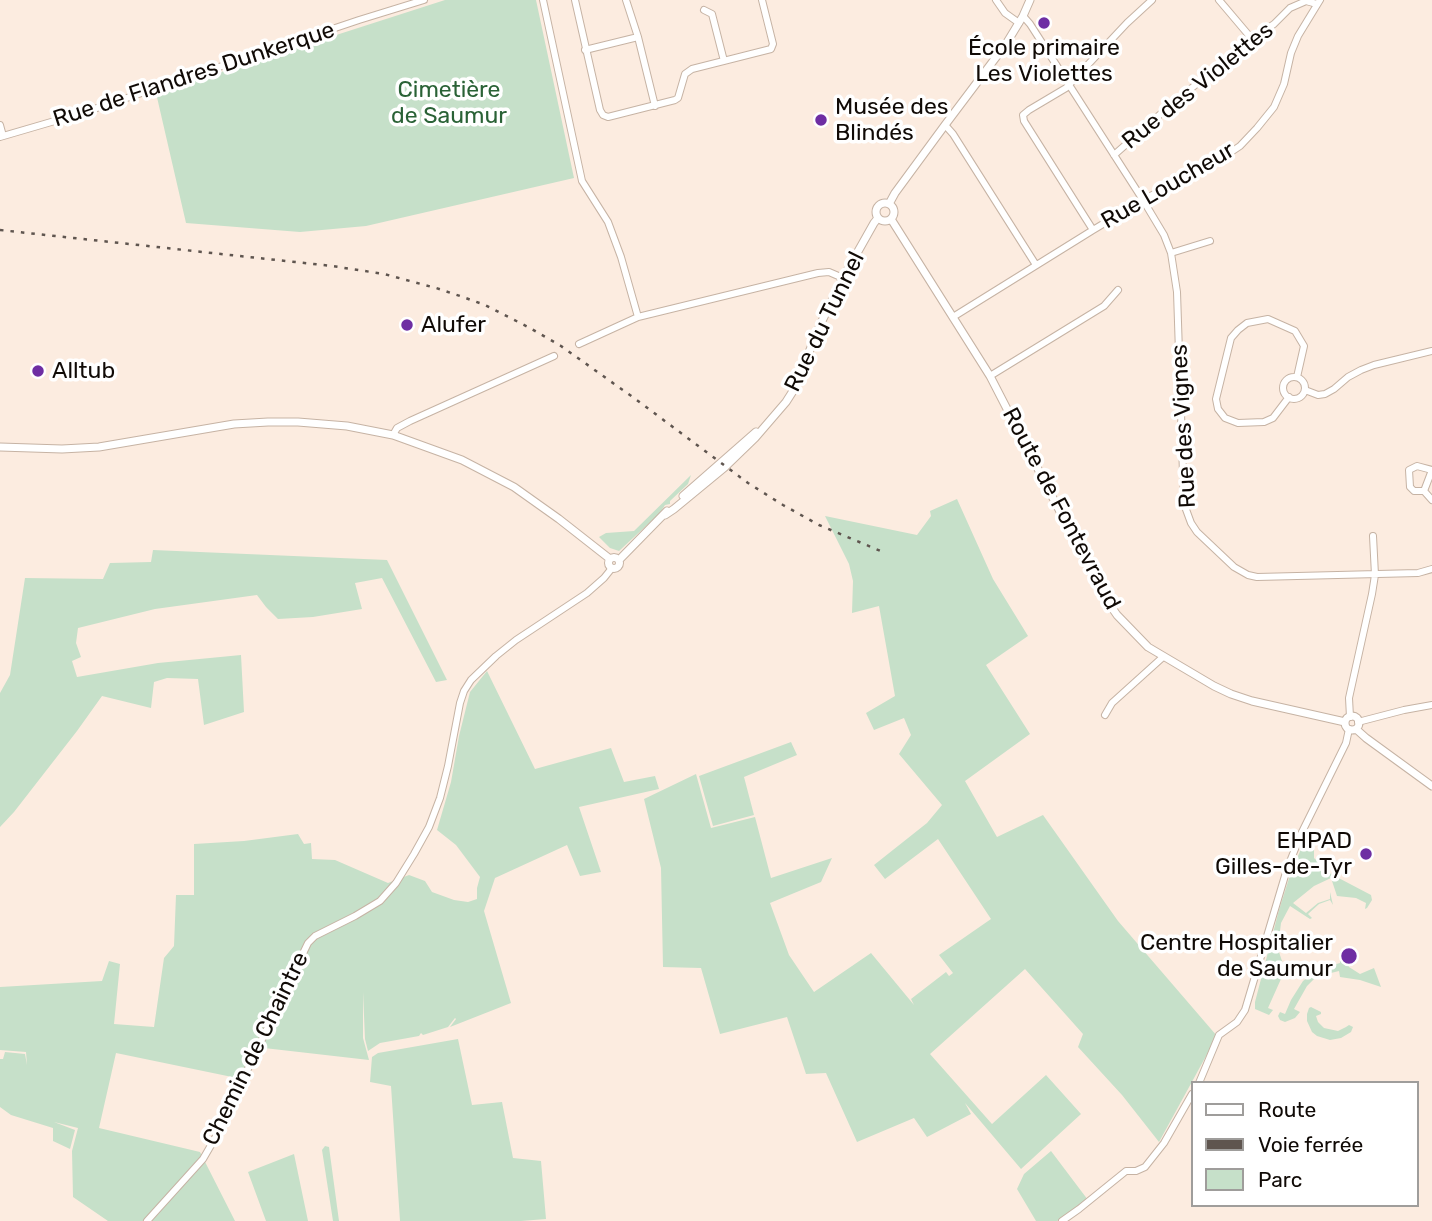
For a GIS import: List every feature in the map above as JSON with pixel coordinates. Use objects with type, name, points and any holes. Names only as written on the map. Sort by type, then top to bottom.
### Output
[{"type":"street","name":"Rue de Flandres Dunkerque","points":[[1,136],[106,105],[424,0]]},
{"type":"street","points":[[543,0],[583,181],[608,222],[638,317]]},
{"type":"street","points":[[575,0],[600,110],[608,117],[675,100],[688,71],[771,49],[773,44],[762,0]]},
{"type":"street","points":[[626,0],[655,106]]},
{"type":"street","name":"Rue des Vignes","points":[[996,0],[1005,13],[1021,20],[1027,19],[1143,200],[1164,235],[1171,253],[1177,306],[1184,504],[1197,532],[1223,559],[1248,575],[1374,575],[1418,573],[1432,569]]},
{"type":"street","points":[[889,204],[944,125],[1006,44],[1030,0]]},
{"type":"street","points":[[1093,230],[1024,121],[1023,115],[1070,85],[1152,0]]},
{"type":"street","points":[[1219,0],[1252,39]]},
{"type":"street","name":"Rue des Violettes","points":[[1114,155],[1290,8],[1306,1],[1318,2]]},
{"type":"street","name":"Rue Loucheur","points":[[953,317],[1143,200],[1240,146],[1274,107],[1284,84],[1298,36],[1318,2]]},
{"type":"street","points":[[704,10],[712,14],[724,61]]},
{"type":"street","points":[[585,50],[638,37]]},
{"type":"street","points":[[0,125],[1,136]]},
{"type":"street","points":[[944,125],[953,134],[1036,265]]},
{"type":"street","points":[[889,204],[894,211],[891,219],[884,221],[878,218],[878,206],[889,204]]},
{"type":"street","name":"Rue du Tunnel","points":[[619,560],[665,515],[725,467],[786,402],[843,278],[878,218]]},
{"type":"street","name":"Route de Fontevraud","points":[[891,219],[990,376],[1102,595],[1141,641],[1163,657],[1231,694],[1352,724],[1366,738],[1432,786]]},
{"type":"street","points":[[1171,253],[1210,241]]},
{"type":"street","points":[[579,344],[638,317],[818,273],[829,272],[843,278]]},
{"type":"street","points":[[990,376],[1104,306],[1118,290]]},
{"type":"street","points":[[1289,397],[1273,418],[1264,422],[1238,423],[1225,418],[1218,409],[1216,399],[1231,338],[1247,323],[1268,319],[1295,331],[1304,346],[1297,377]]},
{"type":"street","points":[[1305,390],[1318,395],[1325,394],[1361,370],[1432,351]]},
{"type":"street","points":[[393,435],[397,428],[410,421],[555,356]]},
{"type":"street","points":[[1297,377],[1304,384],[1305,390]]},
{"type":"street","points":[[1289,397],[1284,389],[1285,382],[1297,377]]},
{"type":"street","points":[[1289,397],[1299,397],[1305,390]]},
{"type":"street","points":[[0,447],[99,447],[222,426],[268,422],[347,426],[393,435],[462,460],[514,487],[610,559]]},
{"type":"street","points":[[1424,491],[1432,470],[1417,467],[1409,470],[1410,487],[1414,491],[1424,491],[1432,500]]},
{"type":"street","points":[[1200,1081],[1219,1035],[1237,1023],[1245,1010],[1287,869],[1301,834],[1346,743],[1352,724],[1349,698],[1372,594],[1373,537]]},
{"type":"street","points":[[615,557],[619,560],[618,566],[612,568],[608,564],[610,559],[615,557]]},
{"type":"street","name":"Chemin de Chaintre","points":[[147,1221],[203,1159],[308,943],[380,901],[396,883],[414,854],[429,827],[440,797],[460,703],[471,680],[516,640],[587,593],[612,568]]},
{"type":"street","points":[[1105,715],[1112,703],[1163,657]]},
{"type":"street","points":[[1352,724],[1432,705]]},
{"type":"street","points":[[1062,1221],[1126,1171],[1136,1171],[1144,1167],[1164,1143],[1190,1098]]},
{"type":"green space","name":"Cimetière de Saumur","points":[[445,0],[536,0],[574,178],[366,226],[300,232],[186,223],[156,93]]},
{"type":"green space","points":[[691,475],[688,484],[670,504],[665,505],[660,513],[619,551],[610,548],[599,537],[606,533],[634,531]]},
{"type":"green space","points":[[957,499],[993,579],[1028,636],[986,665],[1030,734],[965,781],[997,837],[1043,815],[1118,921],[1217,1036],[1159,1142],[1122,1095],[1078,1047],[1083,1034],[1025,969],[930,1054],[992,1124],[1046,1075],[1081,1114],[1021,1169],[965,1103],[971,1114],[927,1137],[914,1118],[857,1142],[826,1073],[806,1074],[787,1017],[720,1034],[701,968],[663,967],[661,868],[644,799],[696,774],[711,828],[755,817],[771,878],[832,858],[821,882],[770,903],[789,955],[814,992],[871,953],[914,1005],[911,999],[946,972],[949,976],[953,973],[939,955],[991,919],[938,839],[885,879],[874,865],[927,823],[942,805],[899,754],[911,735],[904,718],[874,730],[866,713],[895,696],[879,606],[852,613],[853,581],[849,564],[825,516],[917,535],[931,516],[930,511]]},
{"type":"green space","points":[[153,550],[387,560],[447,680],[436,682],[382,578],[355,583],[362,609],[313,617],[278,619],[257,595],[155,609],[78,628],[76,643],[81,657],[72,661],[77,677],[158,663],[241,655],[244,712],[204,725],[198,679],[167,678],[154,682],[151,708],[102,696],[0,827],[0,693],[10,675],[25,578],[103,579],[110,563],[151,562]]},
{"type":"green space","points":[[487,671],[535,769],[611,748],[624,782],[655,776],[659,789],[579,807],[601,872],[580,876],[567,845],[495,878],[484,911],[511,1003],[450,1027],[455,1018],[448,1027],[423,1035],[421,1033],[419,1036],[380,1043],[368,1051],[363,992],[363,1038],[369,1060],[264,1048],[237,1078],[116,1053],[99,1128],[200,1152],[235,1221],[108,1221],[73,1197],[72,1151],[78,1128],[54,1122],[75,1130],[70,1149],[53,1141],[53,1128],[11,1115],[0,1107],[0,1059],[3,1059],[5,1052],[25,1054],[27,1065],[26,1052],[0,1050],[0,987],[102,981],[109,961],[120,964],[114,1024],[154,1027],[164,958],[174,946],[176,895],[194,895],[194,844],[298,834],[304,844],[311,843],[312,859],[335,860],[388,883],[409,875],[425,881],[432,892],[454,900],[468,902],[477,899],[480,877],[456,845],[437,830],[451,782],[470,692]]},
{"type":"green space","points":[[791,742],[797,755],[744,777],[754,815],[713,826],[699,776]]},
{"type":"green space","points":[[1308,833],[1317,838],[1314,858],[1331,874],[1371,895],[1372,900],[1365,909],[1366,903],[1356,898],[1337,896],[1331,878],[1314,886],[1293,903],[1306,913],[1318,903],[1330,899],[1330,892],[1333,905],[1330,900],[1319,904],[1308,914],[1312,918],[1310,919],[1290,906],[1281,923],[1279,939],[1279,952],[1285,970],[1268,1008],[1273,1010],[1269,1015],[1255,1009],[1255,1002],[1279,910],[1291,872]]},
{"type":"green space","points":[[1340,957],[1347,958],[1349,967],[1360,974],[1374,968],[1381,987],[1340,977],[1339,971],[1331,973],[1314,979],[1307,986],[1294,1009],[1300,1012],[1295,1018],[1285,1022],[1280,1020],[1280,1012],[1285,1014],[1303,981],[1319,969],[1340,963]]},
{"type":"green space","points":[[1311,1007],[1321,1012],[1316,1016],[1324,1028],[1338,1031],[1349,1025],[1353,1027],[1351,1032],[1330,1040],[1317,1036],[1307,1021]]},
{"type":"green space","points":[[458,1039],[472,1105],[502,1102],[513,1158],[541,1161],[546,1219],[400,1221],[391,1086],[370,1082],[372,1057],[378,1053]]},
{"type":"green space","points":[[325,1146],[329,1147],[339,1221],[333,1221],[322,1150]]},
{"type":"green space","points":[[1051,1151],[1088,1200],[1057,1221],[1036,1221],[1017,1189],[1024,1174]]},
{"type":"green space","points":[[294,1154],[308,1221],[266,1221],[248,1172]]},
{"type":"railway","points":[[0,230],[384,274],[485,305],[561,346],[748,483],[783,505],[819,525],[883,552]]},
{"type":"place","name":"École primaire Les Violettes","points":[[1044,23]]},
{"type":"place","name":"Musée des Blindés","points":[[821,120]]},
{"type":"place","name":"Alufer","points":[[407,325]]},
{"type":"place","name":"Alltub","points":[[38,371]]},
{"type":"place","name":"EHPAD Gilles-de-Tyr","points":[[1366,854]]},
{"type":"place","name":"Centre Hospitalier de Saumur","points":[[1349,956]]}]
